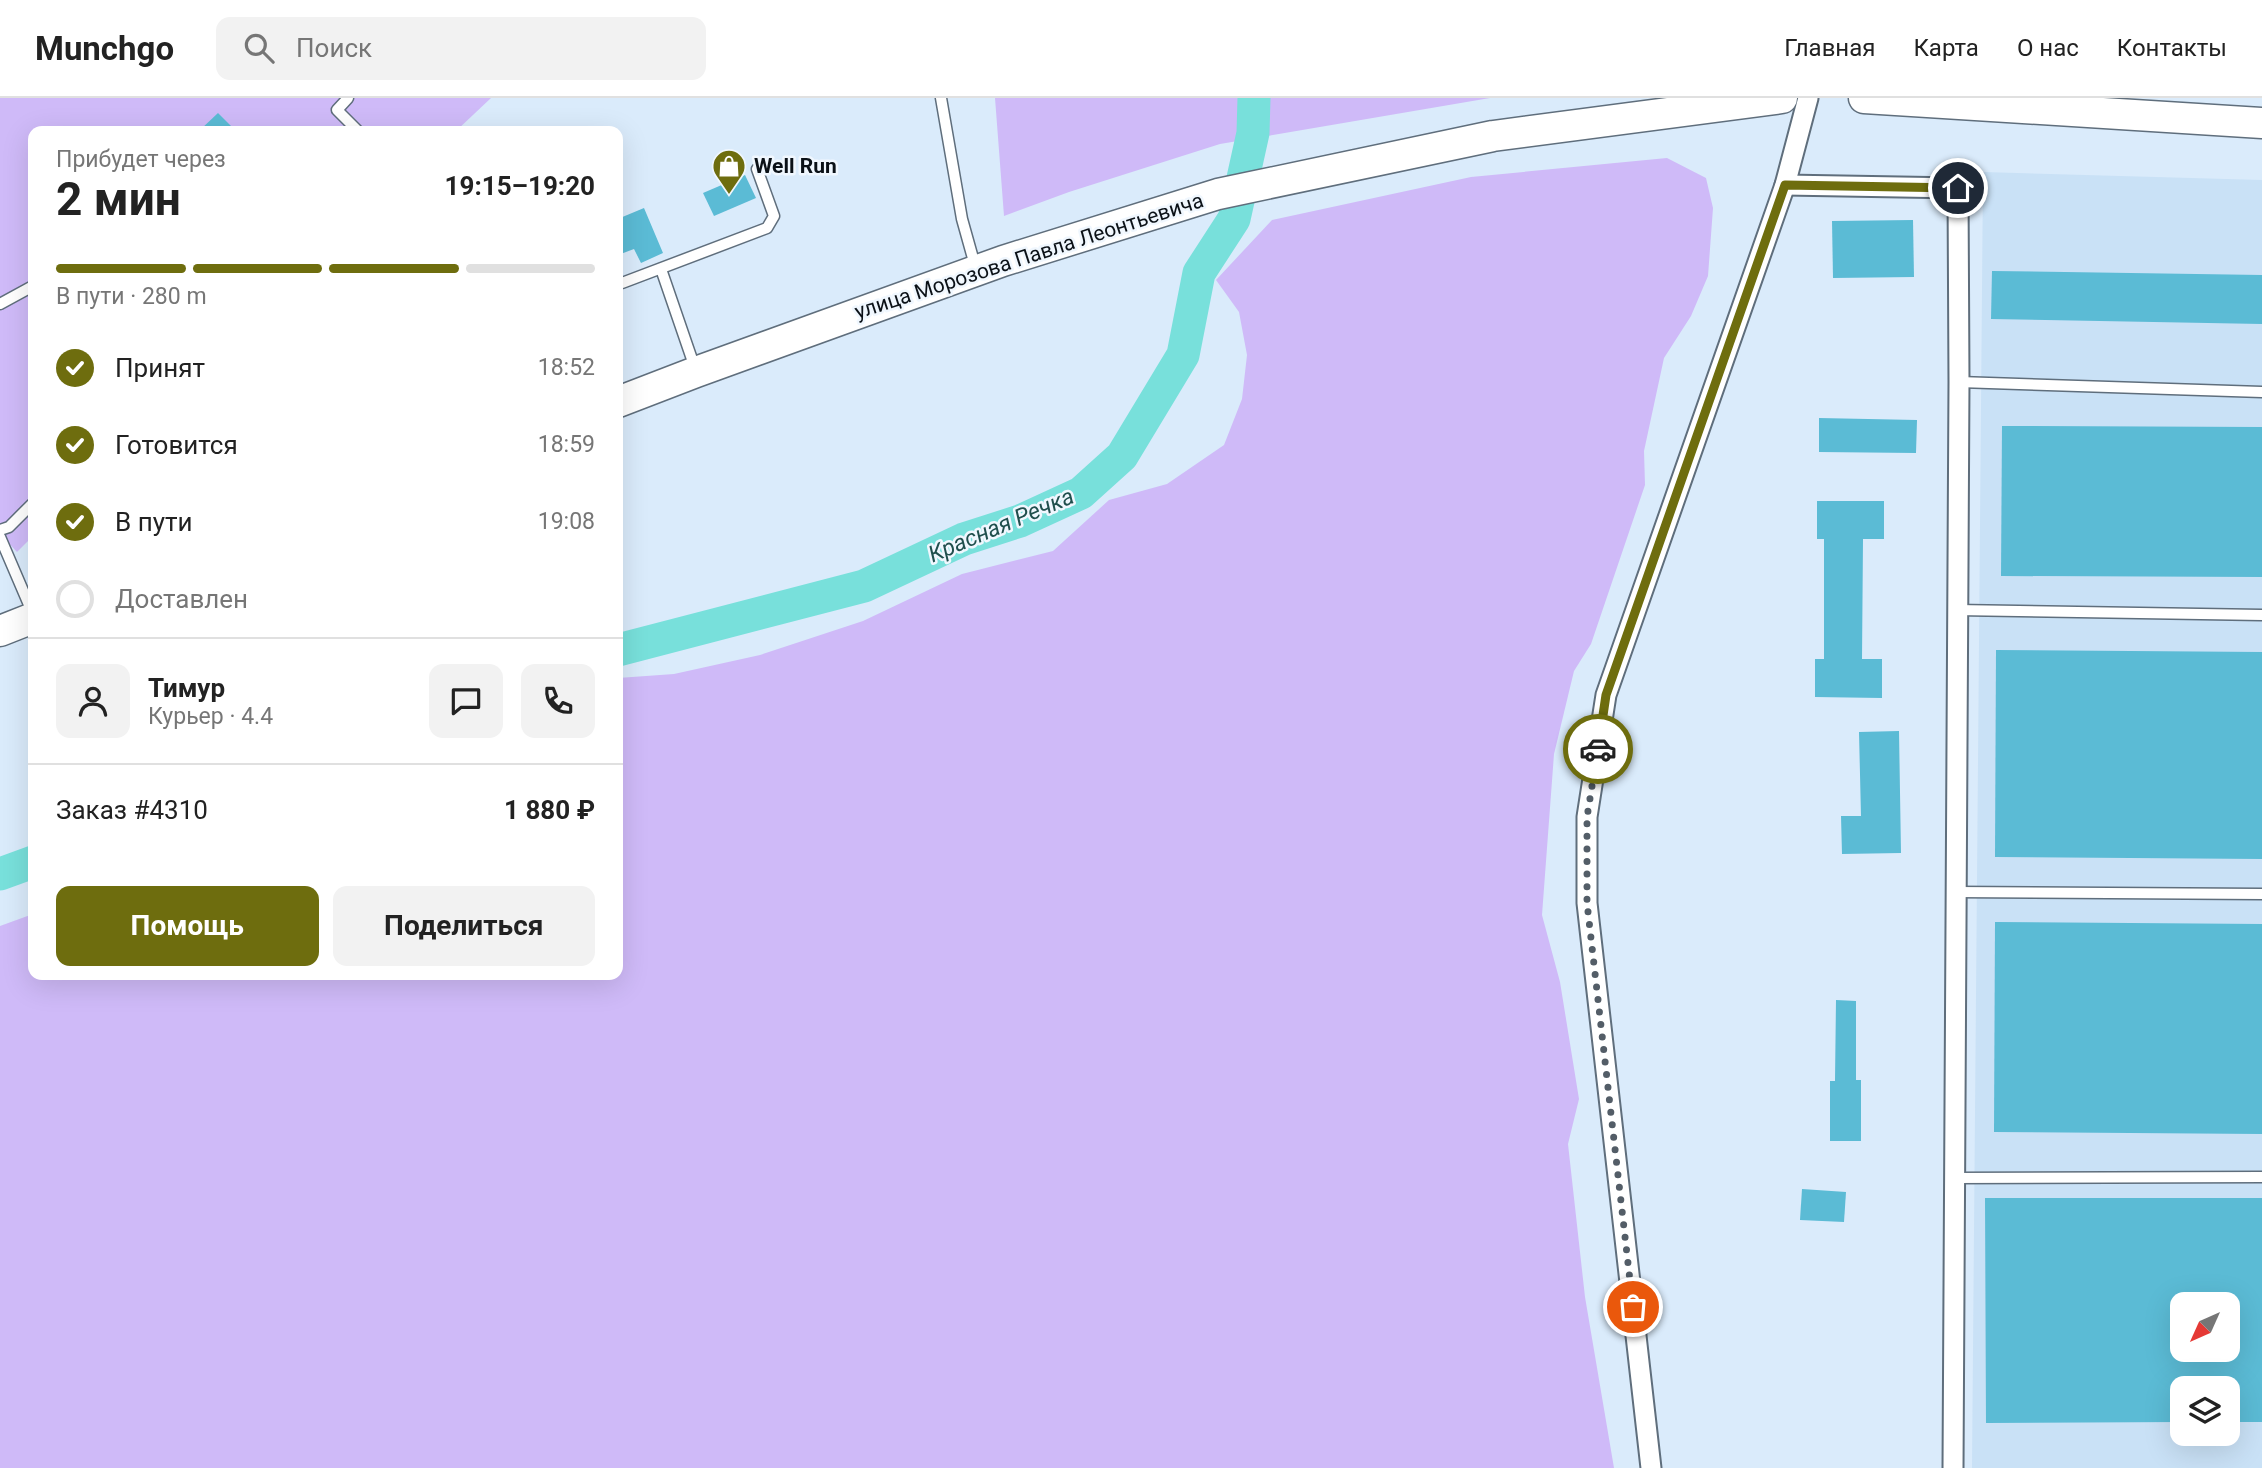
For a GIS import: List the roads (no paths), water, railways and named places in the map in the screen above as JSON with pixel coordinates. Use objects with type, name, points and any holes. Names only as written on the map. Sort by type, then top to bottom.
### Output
[{"type":"main road","name":"улица Морозова Павла Леонтьевича","points":[[623,400],[1073,237],[1219,194],[1493,135],[1783,98]]},
{"type":"main road","points":[[1864,98],[2262,123]]},
{"type":"main road","points":[[0,631],[28,618]]},
{"type":"street","points":[[1651,1468],[1587,903],[1587,817],[1606,695],[1785,185],[1808,98]]},
{"type":"street","points":[[1785,185],[1958,188],[1953,1468]]},
{"type":"lane","points":[[348,98],[337,110],[353,126]]},
{"type":"lane","points":[[941,98],[962,219],[976,271]]},
{"type":"lane","points":[[623,283],[767,228],[775,215],[757,169]]},
{"type":"lane","points":[[661,269],[696,372]]},
{"type":"lane","points":[[0,304],[28,288]]},
{"type":"lane","points":[[1959,382],[2262,392]]},
{"type":"lane","points":[[0,530],[9,527],[28,508]]},
{"type":"lane","points":[[0,537],[28,604]]},
{"type":"lane","points":[[1956,611],[2262,615]]},
{"type":"lane","points":[[1955,892],[2262,894]]},
{"type":"lane","points":[[1954,1178],[2262,1177]]},
{"type":"waterway","name":"Красная Речка","points":[[623,649],[864,586],[964,539],[1020,521],[1081,493],[1122,456],[1183,355],[1199,273],[1234,219],[1253,133],[1254,98]]},
{"type":"waterway","name":"Красная Речка","points":[[0,874],[28,864]]},
{"type":"place","name":"Well Run","points":[[729,196]]}]
